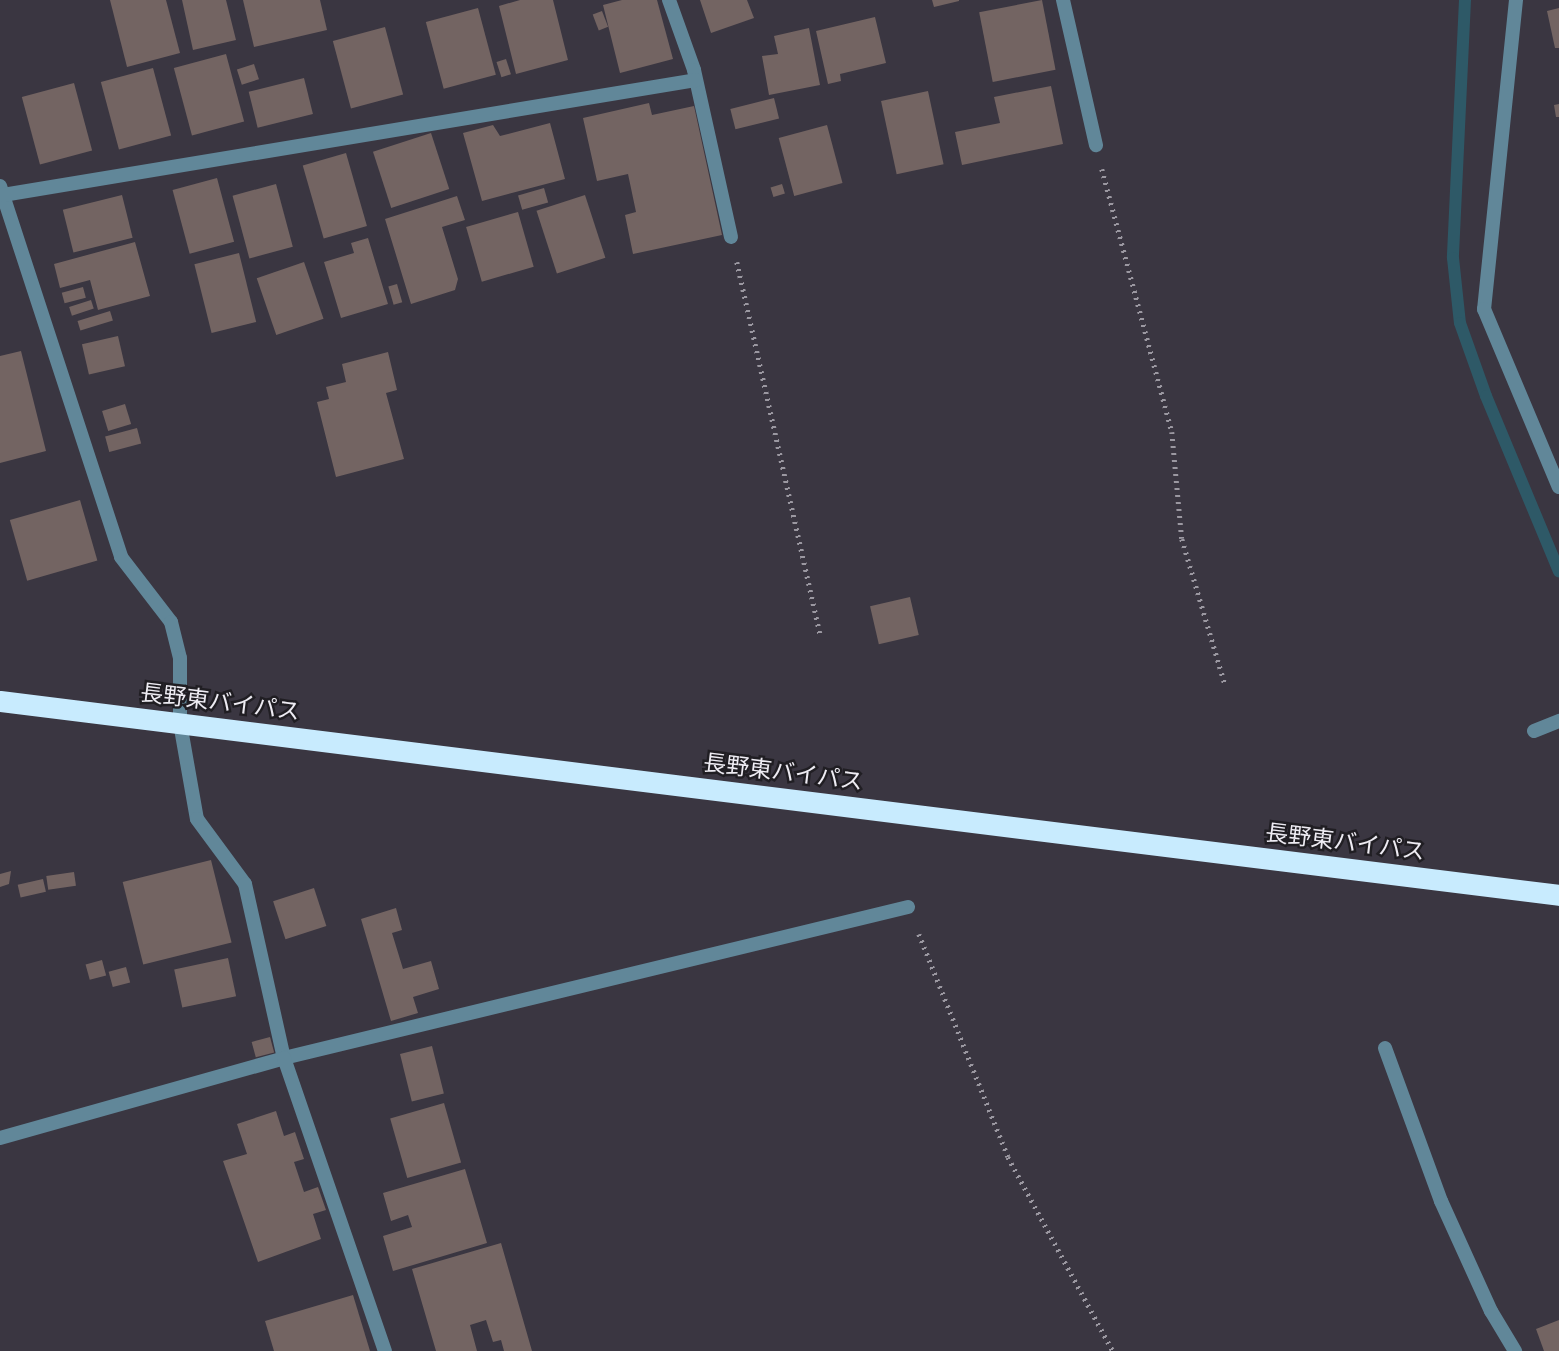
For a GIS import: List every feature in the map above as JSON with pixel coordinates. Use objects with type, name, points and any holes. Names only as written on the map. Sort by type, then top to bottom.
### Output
[{"type":"highway","name":"長野東バイパス","points":[[0,701],[1559,895]]},
{"type":"street","points":[[669,0],[696,80],[731,237]]},
{"type":"street","points":[[1063,0],[1096,145]]},
{"type":"street","points":[[1516,0],[1484,309],[1559,487]]},
{"type":"street","points":[[385,1351],[284,1058],[245,884],[197,819],[180,723],[180,658],[171,622],[121,557],[1,192],[696,80]]},
{"type":"street","points":[[1534,732],[1559,721]]},
{"type":"street","points":[[0,1138],[284,1058],[908,907]]},
{"type":"street","points":[[1385,1048],[1440,1201],[1491,1311],[1515,1351]]},
{"type":"path","points":[[1096,145],[1172,432],[1182,540],[1225,684]]},
{"type":"path","points":[[731,237],[821,636]]},
{"type":"path","points":[[908,907],[1008,1157],[1113,1351]]},
{"type":"building","points":[[110,0],[166,0],[180,53],[127,67]]},
{"type":"building","points":[[182,0],[226,0],[236,40],[193,50]]},
{"type":"building","points":[[243,0],[320,0],[327,30],[254,47]]},
{"type":"building","points":[[520,0],[553,0],[568,60],[516,74],[499,6]]},
{"type":"building","points":[[622,0],[657,0],[673,59],[620,73],[603,5]]},
{"type":"building","points":[[700,0],[747,0],[754,18],[711,33]]},
{"type":"building","points":[[932,0],[959,0],[959,1],[934,7]]},
{"type":"building","points":[[1042,0],[1056,70],[993,82],[979,12]]},
{"type":"building","points":[[478,8],[496,75],[444,89],[426,22]]},
{"type":"building","points":[[1559,8],[1559,48],[1555,48],[1547,11]]},
{"type":"building","points":[[602,11],[608,27],[599,30],[593,15]]},
{"type":"building","points":[[875,17],[886,63],[840,74],[841,81],[828,84],[816,31]]},
{"type":"building","points":[[385,27],[403,95],[351,109],[333,41]]},
{"type":"building","points":[[809,28],[820,85],[769,95],[762,56],[778,54],[774,36]]},
{"type":"building","points":[[226,54],[244,122],[192,136],[174,68]]},
{"type":"building","points":[[506,59],[511,74],[501,77],[496,62]]},
{"type":"building","points":[[254,64],[259,79],[242,85],[237,70]]},
{"type":"building","points":[[153,68],[171,136],[119,150],[101,82]]},
{"type":"building","points":[[304,78],[313,114],[258,128],[249,92]]},
{"type":"building","points":[[74,83],[92,151],[40,165],[22,97]]},
{"type":"building","points":[[1051,86],[1063,144],[962,165],[955,132],[1000,123],[994,97]]},
{"type":"building","points":[[928,91],[944,164],[897,174],[881,101]]},
{"type":"building","points":[[774,98],[779,118],[735,129],[730,109]]},
{"type":"building","points":[[649,103],[652,115],[694,106],[722,235],[633,254],[625,215],[636,212],[628,174],[597,181],[583,118]]},
{"type":"building","points":[[1559,104],[1559,117],[1556,117],[1554,105]]},
{"type":"building","points":[[550,123],[565,179],[482,201],[463,133],[493,125],[500,136]]},
{"type":"building","points":[[827,125],[843,183],[794,196],[779,138]]},
{"type":"building","points":[[431,133],[449,189],[391,208],[373,152]]},
{"type":"building","points":[[346,153],[367,226],[324,238],[303,165]]},
{"type":"building","points":[[217,178],[234,242],[190,254],[173,190]]},
{"type":"building","points":[[276,184],[293,247],[249,258],[233,196]]},
{"type":"building","points":[[782,184],[785,194],[773,197],[771,188]]},
{"type":"building","points":[[544,188],[548,202],[522,210],[518,195]]},
{"type":"building","points":[[122,195],[133,238],[73,252],[63,210]]},
{"type":"building","points":[[585,195],[605,258],[557,274],[536,211]]},
{"type":"building","points":[[457,196],[465,220],[442,227],[458,279],[455,290],[411,304],[385,219]]},
{"type":"building","points":[[518,212],[534,267],[482,282],[466,227]]},
{"type":"building","points":[[368,238],[388,304],[341,318],[324,262],[354,253],[351,243]]},
{"type":"building","points":[[135,242],[150,296],[98,310],[90,280],[60,288],[54,264]]},
{"type":"building","points":[[239,253],[256,322],[212,333],[194,264]]},
{"type":"building","points":[[304,262],[324,319],[276,335],[257,278]]},
{"type":"building","points":[[397,284],[402,302],[394,305],[388,286]]},
{"type":"building","points":[[83,287],[86,298],[65,303],[62,293]]},
{"type":"building","points":[[91,300],[94,309],[72,316],[69,307]]},
{"type":"building","points":[[110,311],[113,321],[80,331],[77,321]]},
{"type":"building","points":[[118,336],[125,366],[89,375],[82,344]]},
{"type":"building","points":[[21,351],[46,451],[0,463],[0,356]]},
{"type":"building","points":[[388,352],[397,390],[386,393],[404,459],[336,477],[317,402],[329,399],[326,387],[346,382],[342,364]]},
{"type":"building","points":[[125,404],[131,424],[108,431],[102,411]]},
{"type":"building","points":[[137,428],[141,443],[109,452],[105,437]]},
{"type":"building","points":[[80,500],[97,561],[27,581],[10,520]]},
{"type":"building","points":[[910,597],[919,635],[879,644],[870,606]]},
{"type":"building","points":[[211,860],[232,942],[143,964],[123,882]]},
{"type":"building","points":[[11,871],[9,884],[0,887],[0,874]]},
{"type":"building","points":[[74,872],[76,886],[48,890],[46,876]]},
{"type":"building","points":[[43,879],[46,892],[21,898],[18,885]]},
{"type":"building","points":[[314,888],[326,926],[285,939],[273,901]]},
{"type":"building","points":[[396,908],[402,930],[392,933],[403,969],[431,961],[439,989],[413,997],[418,1013],[391,1021],[361,919]]},
{"type":"building","points":[[228,958],[236,996],[182,1008],[174,969]]},
{"type":"building","points":[[102,960],[106,975],[90,980],[86,964]]},
{"type":"building","points":[[126,967],[130,982],[113,987],[109,972]]},
{"type":"building","points":[[270,1037],[274,1052],[256,1057],[252,1042]]},
{"type":"building","points":[[432,1046],[444,1094],[412,1102],[400,1054]]},
{"type":"building","points":[[444,1103],[461,1163],[407,1178],[390,1118]]},
{"type":"building","points":[[276,1111],[284,1136],[295,1132],[304,1159],[294,1162],[304,1192],[318,1187],[326,1210],[313,1214],[321,1239],[258,1262],[223,1161],[247,1154],[237,1124]]},
{"type":"building","points":[[465,1169],[487,1243],[393,1271],[383,1236],[412,1227],[408,1215],[391,1221],[383,1193]]},
{"type":"building","points":[[501,1243],[532,1351],[504,1351],[501,1340],[493,1342],[486,1320],[470,1325],[477,1351],[436,1351],[412,1269]]},
{"type":"building","points":[[353,1295],[370,1351],[274,1351],[265,1321]]},
{"type":"building","points":[[1559,1320],[1559,1351],[1544,1351],[1536,1329]]},
{"type":"waterway","points":[[1465,0],[1453,258],[1460,323],[1486,396],[1559,571]]}]
